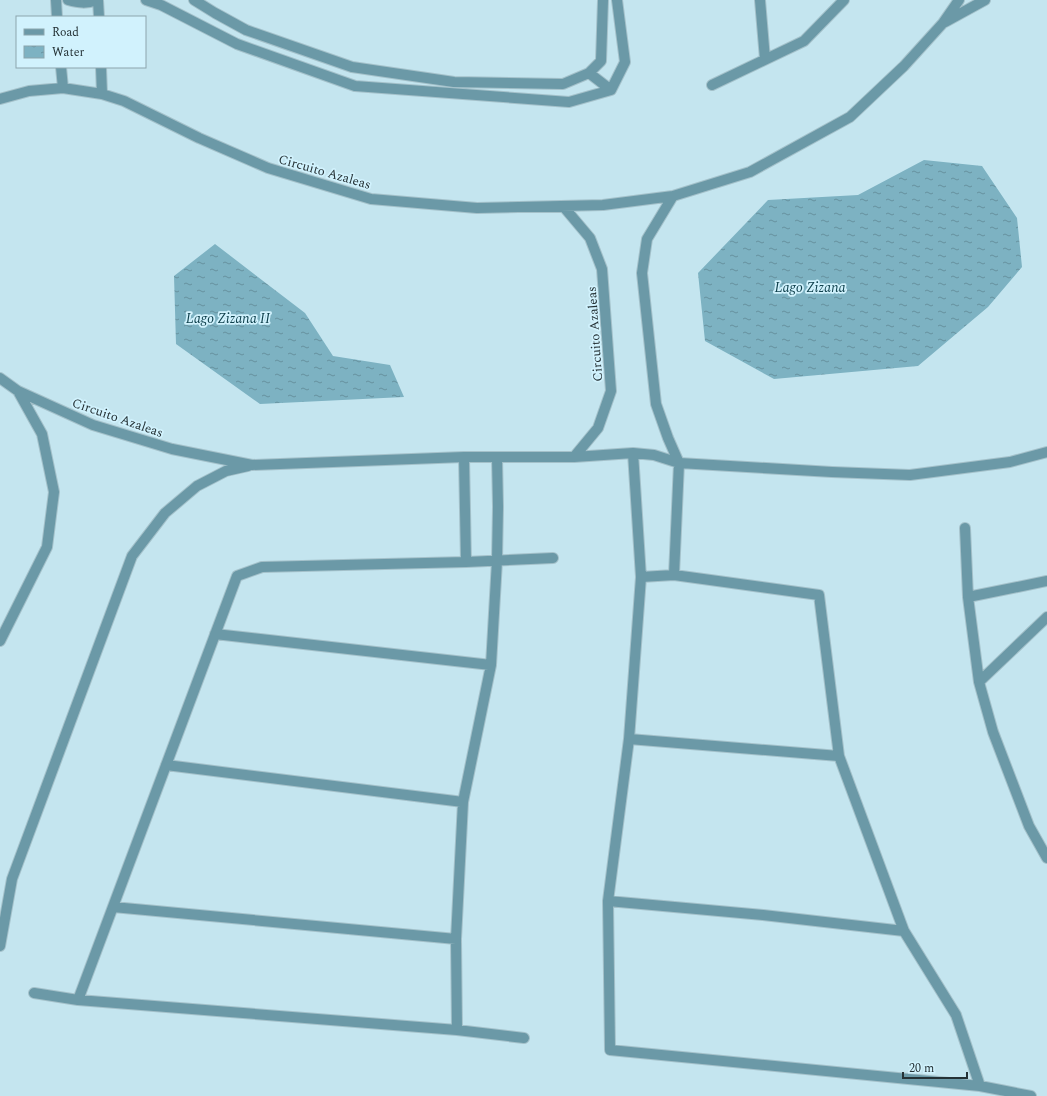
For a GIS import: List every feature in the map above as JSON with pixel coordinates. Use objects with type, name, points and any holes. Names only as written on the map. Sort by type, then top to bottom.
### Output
[{"type":"street","points":[[56,0],[57,16]]},
{"type":"street","points":[[68,0],[78,3],[89,3],[98,0],[99,16]]},
{"type":"street","points":[[146,0],[161,5],[237,44],[355,86],[569,102],[611,90],[625,62],[617,0]]},
{"type":"street","points":[[194,0],[246,30],[352,67],[454,82],[563,84],[589,73],[601,61],[603,0]]},
{"type":"street","points":[[760,0],[765,59]]},
{"type":"street","points":[[712,86],[804,41],[844,0]]},
{"type":"street","points":[[564,206],[603,205],[673,196],[750,172],[850,117],[904,66],[943,23],[959,0]]},
{"type":"street","points":[[943,23],[985,0]]},
{"type":"street","points":[[61,68],[63,88]]},
{"type":"street","points":[[101,68],[102,94]]},
{"type":"street","points":[[589,73],[611,90]]},
{"type":"street","name":"Circuito Azaleas","points":[[0,99],[29,91],[63,88],[102,94],[124,101],[199,138],[268,168],[371,199],[477,208],[564,206],[590,238],[602,269],[611,391],[598,428],[574,457],[464,457],[252,465],[172,449],[93,424],[18,391],[0,378]]},
{"type":"street","points":[[673,196],[647,240],[642,273],[656,404],[679,463],[674,575]]},
{"type":"street","points":[[0,641],[47,547],[54,492],[42,434],[18,391]]},
{"type":"street","points":[[574,457],[633,453],[654,455],[679,463],[824,472],[910,475],[1010,462],[1047,452]]},
{"type":"street","points":[[633,453],[641,577],[629,739],[608,901],[610,1050],[980,1086],[1031,1096]]},
{"type":"street","points":[[464,457],[466,562]]},
{"type":"street","points":[[457,1030],[456,938],[463,802],[491,666],[497,561],[497,457]]},
{"type":"street","points":[[0,946],[12,879],[132,556],[165,514],[197,486],[226,471],[252,465]]},
{"type":"street","points":[[965,528],[968,597],[979,682],[993,732],[1029,826],[1044,844],[1047,858]]},
{"type":"street","points":[[78,1000],[237,576],[262,567],[466,562],[553,558]]},
{"type":"street","points":[[641,577],[674,575],[819,595],[839,756],[904,931],[956,1015],[980,1086]]},
{"type":"street","points":[[968,597],[1047,581]]},
{"type":"street","points":[[979,682],[1047,617]]},
{"type":"street","points":[[216,634],[491,666]]},
{"type":"street","points":[[629,739],[839,756]]},
{"type":"street","points":[[166,765],[463,802]]},
{"type":"street","points":[[608,901],[763,915],[904,931]]},
{"type":"street","points":[[113,908],[456,938]]},
{"type":"street","points":[[34,993],[78,1000],[457,1030],[524,1038]]},
{"type":"water","name":"Lago Zizana","points":[[924,160],[982,166],[1017,218],[1022,267],[988,307],[918,366],[774,379],[705,341],[698,273],[768,200],[858,195]]},
{"type":"water","name":"Lago Zizana II","points":[[215,244],[305,313],[333,356],[390,365],[404,397],[260,404],[176,344],[174,276]]}]
